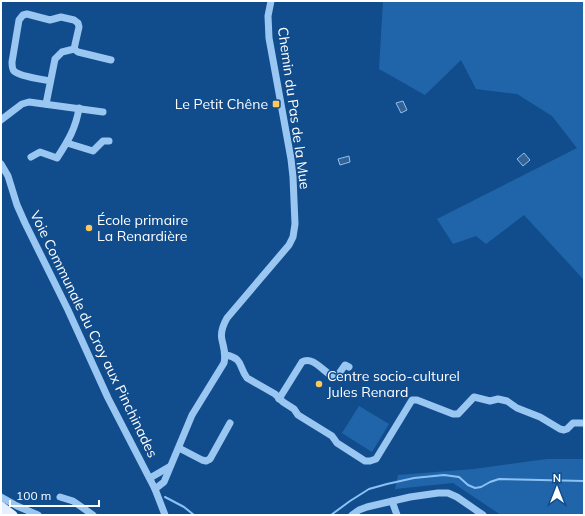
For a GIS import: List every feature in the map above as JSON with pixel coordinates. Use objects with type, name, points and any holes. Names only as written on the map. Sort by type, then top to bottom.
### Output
[{"type":"main road","points":[[1,506],[13,515]]},
{"type":"street","name":"Chemin du Pas de la Mue","points":[[226,355],[221,339],[222,327],[227,318],[288,245],[293,237],[295,224],[291,159],[269,38],[268,16],[272,1]]},
{"type":"street","points":[[50,81],[22,75],[15,72],[12,68],[20,20],[23,15],[27,14],[50,20],[61,17],[74,20],[78,23],[79,27],[74,49]]},
{"type":"street","points":[[46,104],[55,59],[62,52],[74,49],[78,52],[111,60]]},
{"type":"street","points":[[1,120],[22,104],[29,102],[103,112]]},
{"type":"street","points":[[31,157],[40,152],[58,158],[77,122],[79,108]]},
{"type":"street","points":[[67,143],[93,151],[103,141],[109,141]]},
{"type":"street","name":"Voie Communale du Croy aux Pinchinades","points":[[1,164],[8,176],[17,205],[25,223],[68,310],[108,398],[150,478],[165,515]]},
{"type":"street","points":[[155,489],[164,482],[192,415],[224,363],[226,355],[239,360],[247,378],[275,394],[294,409],[298,415],[332,436],[337,442],[365,461],[370,461],[376,458],[412,400],[416,400],[453,414],[458,414],[474,397],[490,400],[498,399],[507,401],[518,408],[540,417],[560,429],[567,429],[573,423],[584,423]]},
{"type":"street","points":[[280,399],[302,362],[306,359],[310,360],[329,375],[334,377],[338,375],[345,364],[349,366]]},
{"type":"street","points":[[179,448],[206,461],[210,459],[230,423]]},
{"type":"street","points":[[150,478],[169,467]]},
{"type":"street","points":[[352,515],[367,507],[392,501],[448,493],[457,497],[484,515]]},
{"type":"street","points":[[1,497],[38,515]]},
{"type":"street","points":[[60,497],[73,501],[93,515]]},
{"type":"street","points":[[392,501],[396,515]]},
{"type":"shaded area","points":[[383,1],[584,1],[584,280],[524,215],[486,244],[476,236],[453,244],[437,219],[577,148],[552,116],[517,94],[476,89],[461,60],[425,95],[379,69]]},
{"type":"shaded area","points":[[403,101],[407,110],[401,113],[396,103]]},
{"type":"shaded area","points":[[524,153],[530,160],[523,166],[517,159]]},
{"type":"shaded area","points":[[349,156],[350,162],[340,165],[338,159]]},
{"type":"shaded area","points":[[359,406],[389,424],[372,452],[342,433]]},
{"type":"shaded area","points":[[547,459],[584,459],[584,515],[501,515],[453,483],[395,489],[398,475],[474,469]]},
{"type":"waterway","points":[[331,515],[369,489],[414,478],[444,475],[459,477],[468,485],[475,488],[499,479],[584,481]]},
{"type":"waterway","points":[[165,497],[184,507],[194,515]]},
{"type":"place","name":"Le Petit Chêne","points":[[276,104]]},
{"type":"place","name":"École primaire La Renardière","points":[[89,228]]},
{"type":"place","name":"Centre socio-culturel Jules Renard","points":[[319,384]]}]
